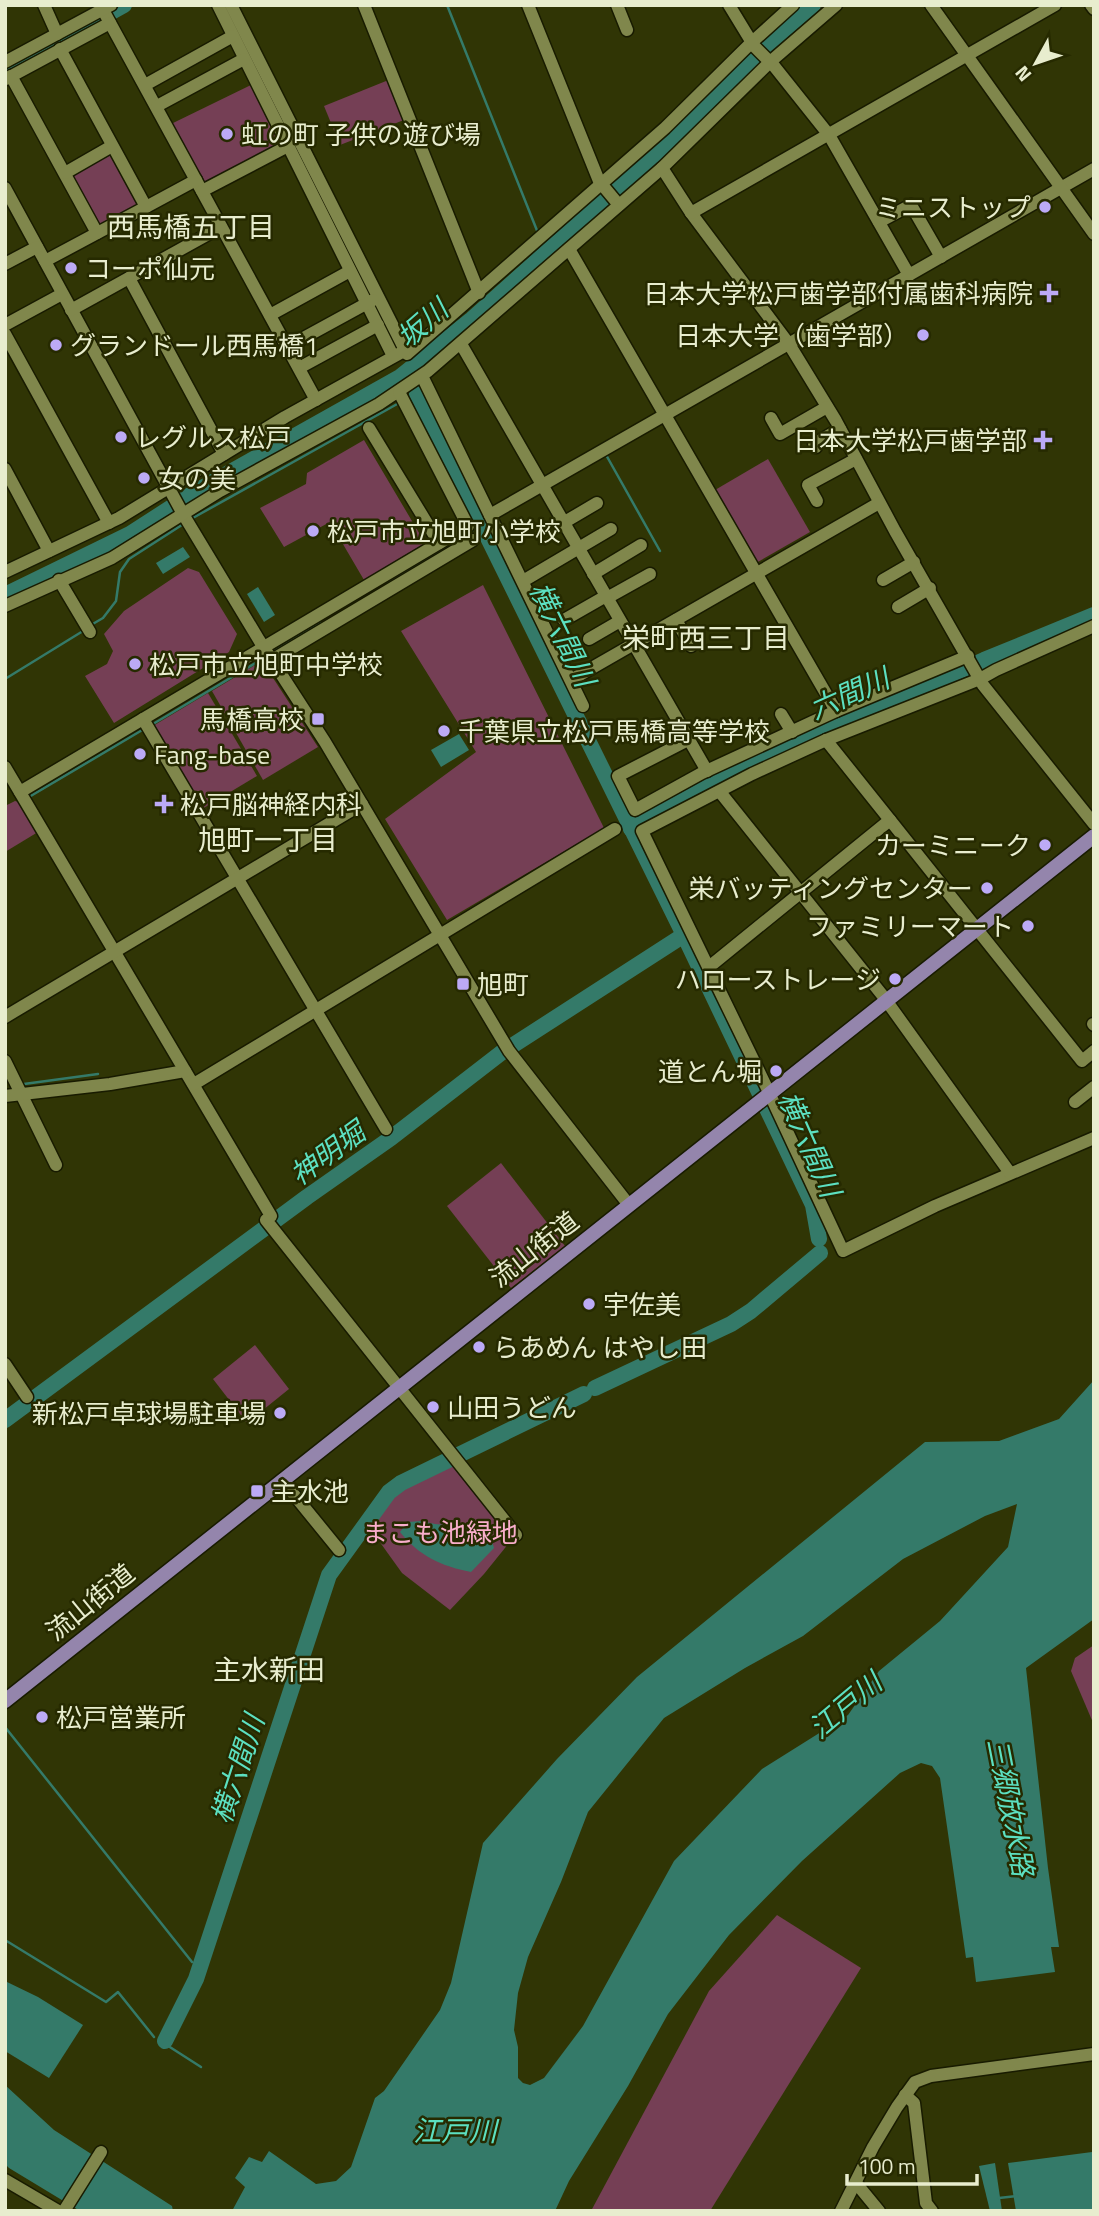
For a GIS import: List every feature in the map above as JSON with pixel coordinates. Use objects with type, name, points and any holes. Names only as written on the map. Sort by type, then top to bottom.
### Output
[{"type":"main road","name":"流山街道","points":[[5,1701],[1094,836]]},
{"type":"street","points":[[44,5],[57,34]]},
{"type":"street","points":[[218,5],[350,271],[372,301],[378,326],[399,353]]},
{"type":"street","points":[[230,5],[399,353]]},
{"type":"street","points":[[364,5],[479,293]]},
{"type":"street","points":[[528,5],[603,187],[618,204]]},
{"type":"street","points":[[617,5],[627,30]]},
{"type":"street","points":[[729,5],[753,45],[829,135],[909,275]]},
{"type":"street","points":[[5,572],[170,492],[225,453],[316,400],[399,353],[407,354],[603,187],[793,5]]},
{"type":"street","points":[[5,606],[105,561],[220,491],[403,394],[662,167],[769,61],[836,5]]},
{"type":"street","points":[[691,213],[1055,5]]},
{"type":"street","points":[[6,59],[107,7],[110,23],[316,400]]},
{"type":"street","points":[[938,8],[967,56],[1094,234]]},
{"type":"street","points":[[97,233],[65,173],[8,78],[110,23]]},
{"type":"street","points":[[145,85],[233,36]]},
{"type":"street","points":[[60,49],[146,207]]},
{"type":"street","points":[[156,106],[244,59]]},
{"type":"street","points":[[65,173],[112,146]]},
{"type":"street","points":[[45,261],[146,207],[288,146]]},
{"type":"street","points":[[662,167],[691,213],[789,344],[840,429],[980,680],[1094,824]]},
{"type":"street","points":[[490,515],[1094,169]]},
{"type":"street","points":[[5,188],[170,492],[362,804],[507,1047],[629,1205]]},
{"type":"street","points":[[879,222],[911,205],[941,257]]},
{"type":"street","points":[[71,310],[221,227]]},
{"type":"street","points":[[5,264],[37,247]]},
{"type":"street","points":[[569,249],[836,711]]},
{"type":"street","points":[[270,315],[350,271]]},
{"type":"street","points":[[129,278],[225,453]]},
{"type":"street","points":[[5,325],[62,294]]},
{"type":"street","points":[[287,347],[372,301]]},
{"type":"street","points":[[299,368],[378,326]]},
{"type":"street","points":[[5,334],[109,523]]},
{"type":"street","points":[[461,344],[707,771]]},
{"type":"street","points":[[420,377],[583,706]]},
{"type":"street","points":[[20,792],[468,526],[403,394]]},
{"type":"street","points":[[771,418],[780,434],[827,407]]},
{"type":"street","points":[[369,428],[439,543]]},
{"type":"street","points":[[816,447],[814,444],[840,429]]},
{"type":"street","points":[[817,501],[808,485],[856,459]]},
{"type":"street","points":[[5,469],[11,494],[49,551]]},
{"type":"street","points":[[564,523],[597,503]]},
{"type":"street","points":[[571,680],[879,503]]},
{"type":"street","points":[[523,581],[611,529]]},
{"type":"street","points":[[272,660],[473,540]]},
{"type":"street","points":[[593,574],[640,545]]},
{"type":"street","points":[[883,580],[914,562]]},
{"type":"street","points":[[389,574],[396,586]]},
{"type":"street","points":[[564,620],[650,574]]},
{"type":"street","points":[[59,580],[90,632]]},
{"type":"street","points":[[898,607],[929,589]]},
{"type":"street","points":[[676,620],[691,646]]},
{"type":"street","points":[[589,639],[620,621]]},
{"type":"street","points":[[1094,626],[996,670],[980,680],[826,740],[707,796],[642,831],[843,1251],[1010,1173],[1094,1138]]},
{"type":"street","points":[[688,740],[618,776],[635,810],[707,771],[836,711],[968,656]]},
{"type":"street","points":[[781,714],[792,732]]},
{"type":"street","points":[[143,719],[386,1129]]},
{"type":"street","points":[[826,740],[1082,1061],[1094,1051]]},
{"type":"street","points":[[5,767],[194,1084],[270,1222],[516,1535]]},
{"type":"street","points":[[720,792],[886,1001],[1010,1173]]},
{"type":"street","points":[[5,1017],[362,804]]},
{"type":"street","points":[[709,967],[890,820]]},
{"type":"street","points":[[194,1084],[615,829]]},
{"type":"street","points":[[5,1061],[56,1165]]},
{"type":"street","points":[[5,1096],[185,1071]]},
{"type":"street","points":[[1075,1102],[1094,1087]]},
{"type":"street","points":[[5,1364],[27,1396]]},
{"type":"street","points":[[282,1480],[339,1550]]},
{"type":"street","points":[[841,2211],[873,2147],[915,2082],[930,2076],[1094,2054]]},
{"type":"street","points":[[905,2095],[914,2103],[926,2203],[931,2210]]},
{"type":"street","points":[[5,2180],[63,2209],[101,2152]]},
{"type":"street","points":[[856,2183],[879,2211]]},
{"type":"green space","points":[[391,79],[409,118],[340,145],[324,106]]},
{"type":"green space","name":"虹の町 子供の遊び場","points":[[253,84],[283,144],[204,185],[171,124]]},
{"type":"green space","points":[[111,152],[141,206],[99,228],[71,174]]},
{"type":"green space","points":[[364,440],[425,543],[364,580],[330,522],[284,547],[260,508],[306,484],[307,473]]},
{"type":"green space","points":[[768,459],[810,532],[756,563],[715,490]]},
{"type":"green space","points":[[188,568],[199,572],[237,634],[229,652],[114,723],[85,676],[107,664],[113,651],[104,634],[124,611]]},
{"type":"green space","points":[[483,585],[604,828],[447,920],[385,819],[476,752],[401,631]]},
{"type":"green space","points":[[262,661],[318,747],[263,780],[212,691]]},
{"type":"green space","points":[[208,693],[257,776],[202,809],[153,726]]},
{"type":"green space","points":[[19,802],[38,832],[5,852],[5,806]]},
{"type":"green space","points":[[501,1163],[565,1246],[511,1288],[447,1206]]},
{"type":"green space","points":[[255,1345],[289,1389],[247,1423],[213,1379]]},
{"type":"green space","name":"まこも池緑地","points":[[452,1461],[513,1538],[450,1610],[402,1573],[369,1527],[384,1501],[401,1485]]},
{"type":"green space","points":[[1094,1645],[1094,1725],[1071,1671],[1075,1658]]},
{"type":"green space","points":[[777,1915],[861,1968],[710,2211],[591,2211],[709,1991]]},
{"type":"water","points":[[183,547],[190,557],[163,574],[156,563]]},
{"type":"water","points":[[258,587],[275,615],[264,622],[247,594]]},
{"type":"water","points":[[459,734],[469,750],[441,767],[431,750]]},
{"type":"water","name":"江戸川","points":[[1094,1380],[1094,1619],[1026,1668],[1059,1947],[1051,1947],[1055,1972],[976,1982],[973,1957],[966,1958],[940,1778],[932,1766],[921,1763],[900,1773],[802,1861],[729,1935],[668,2014],[628,2086],[569,2181],[555,2211],[232,2211],[245,2187],[235,2178],[249,2157],[262,2162],[269,2151],[316,2184],[336,2181],[351,2167],[375,2098],[384,2091],[440,2010],[451,1983],[483,1843],[557,1759],[637,1677],[925,1442],[999,1441],[1059,1419]],"holes":[[[1017,1504],[1008,1547],[940,1621],[879,1671],[848,1715],[762,1769],[674,1861],[583,2026],[544,2078],[530,2085],[523,2083],[518,2078],[518,2047],[514,2030],[518,1993],[528,1957],[588,1812],[664,1718],[803,1636],[903,1559],[985,1516]]]},
{"type":"water","points":[[421,1521],[484,1529],[494,1548],[471,1572],[450,1567],[423,1554],[400,1532],[408,1522]]},
{"type":"water","points":[[5,1981],[38,1997],[83,2025],[49,2078],[5,2051]]},
{"type":"water","points":[[5,2085],[54,2130],[172,2206],[173,2211],[80,2211],[9,2168],[5,2164]]},
{"type":"water","points":[[1092,2152],[1094,2211],[1016,2211],[1008,2163]]},
{"type":"water","points":[[995,2163],[1002,2211],[990,2211],[979,2166]]},
{"type":"waterway","points":[[5,71],[124,5]]},
{"type":"waterway","points":[[447,5],[538,233]]},
{"type":"waterway","name":"坂川","points":[[802,5],[805,12]]},
{"type":"waterway","name":"坂川","points":[[5,595],[130,534],[195,492],[400,377],[472,319],[664,147],[813,5]]},
{"type":"waterway","points":[[408,398],[417,394]]},
{"type":"waterway","name":"横六間川","points":[[417,394],[684,935],[813,1205],[819,1239]]},
{"type":"waterway","points":[[191,519],[399,403]]},
{"type":"waterway","points":[[605,453],[660,551]]},
{"type":"waterway","points":[[91,625],[103,618],[116,601],[120,572],[129,559],[185,523]]},
{"type":"waterway","points":[[387,584],[481,525]]},
{"type":"waterway","name":"六間川","points":[[631,829],[742,768],[984,660],[1094,615]]},
{"type":"waterway","points":[[273,652],[321,623]]},
{"type":"waterway","points":[[5,679],[83,631]]},
{"type":"waterway","points":[[153,724],[264,658]]},
{"type":"waterway","points":[[29,797],[144,729]]},
{"type":"waterway","name":"神明堀","points":[[5,1420],[391,1138],[501,1053],[684,935]]},
{"type":"waterway","points":[[24,1084],[98,1074]]},
{"type":"waterway","name":"横六間川","points":[[595,1388],[731,1324],[751,1311],[820,1253]]},
{"type":"waterway","name":"横六間川","points":[[165,2041],[196,1979],[329,1575],[389,1492],[401,1483],[584,1394]]},
{"type":"waterway","points":[[5,1727],[192,1962]]},
{"type":"waterway","points":[[5,1940],[106,2002],[118,1992],[154,2037]]},
{"type":"waterway","points":[[162,2042],[201,2067]]},
{"type":"waterway","points":[[999,2198],[1017,2196]]},
{"type":"place","name":"虹の町 子供の遊び場","points":[[227,134]]},
{"type":"place","name":"ミニストップ","points":[[1045,207]]},
{"type":"place","name":"コーポ仙元","points":[[71,268]]},
{"type":"place","name":"日本大学松戸歯学部付属歯科病院","points":[[1049,293]]},
{"type":"place","name":"日本大学（歯学部）","points":[[923,335]]},
{"type":"place","name":"グランドール西馬橋1","points":[[56,345]]},
{"type":"place","name":"レグルス松戸","points":[[121,437]]},
{"type":"place","name":"日本大学松戸歯学部","points":[[1043,440]]},
{"type":"place","name":"女の美","points":[[144,478]]},
{"type":"place","name":"松戸市立旭町小学校","points":[[313,531]]},
{"type":"place","name":"松戸市立旭町中学校","points":[[135,664]]},
{"type":"place","name":"馬橋高校","points":[[318,719]]},
{"type":"place","name":"千葉県立松戸馬橋高等学校","points":[[444,731]]},
{"type":"place","name":"Fang-base","points":[[140,754]]},
{"type":"place","name":"松戸脳神経内科","points":[[164,804]]},
{"type":"place","name":"カーミニーク","points":[[1045,845]]},
{"type":"place","name":"栄バッティングセンター","points":[[987,888]]},
{"type":"place","name":"ファミリーマート","points":[[1028,926]]},
{"type":"place","name":"ハローストレージ","points":[[895,979]]},
{"type":"place","name":"旭町","points":[[463,984]]},
{"type":"place","name":"道とん堀","points":[[776,1071]]},
{"type":"place","name":"宇佐美","points":[[589,1304]]},
{"type":"place","name":"らあめん はやし田","points":[[479,1347]]},
{"type":"place","name":"山田うどん","points":[[433,1407]]},
{"type":"place","name":"新松戸卓球場駐車場","points":[[280,1413]]},
{"type":"place","name":"主水池","points":[[257,1491]]},
{"type":"place","name":"松戸営業所","points":[[42,1717]]},
{"type":"district","name":"西馬橋五丁目","points":[[191,226]]},
{"type":"district","name":"栄町西三丁目","points":[[706,637]]},
{"type":"district","name":"旭町一丁目","points":[[268,839]]},
{"type":"district","name":"主水新田","points":[[269,1669]]},
{"type":"water label","name":"三郷放水路","points":[[1011,1807]]}]
